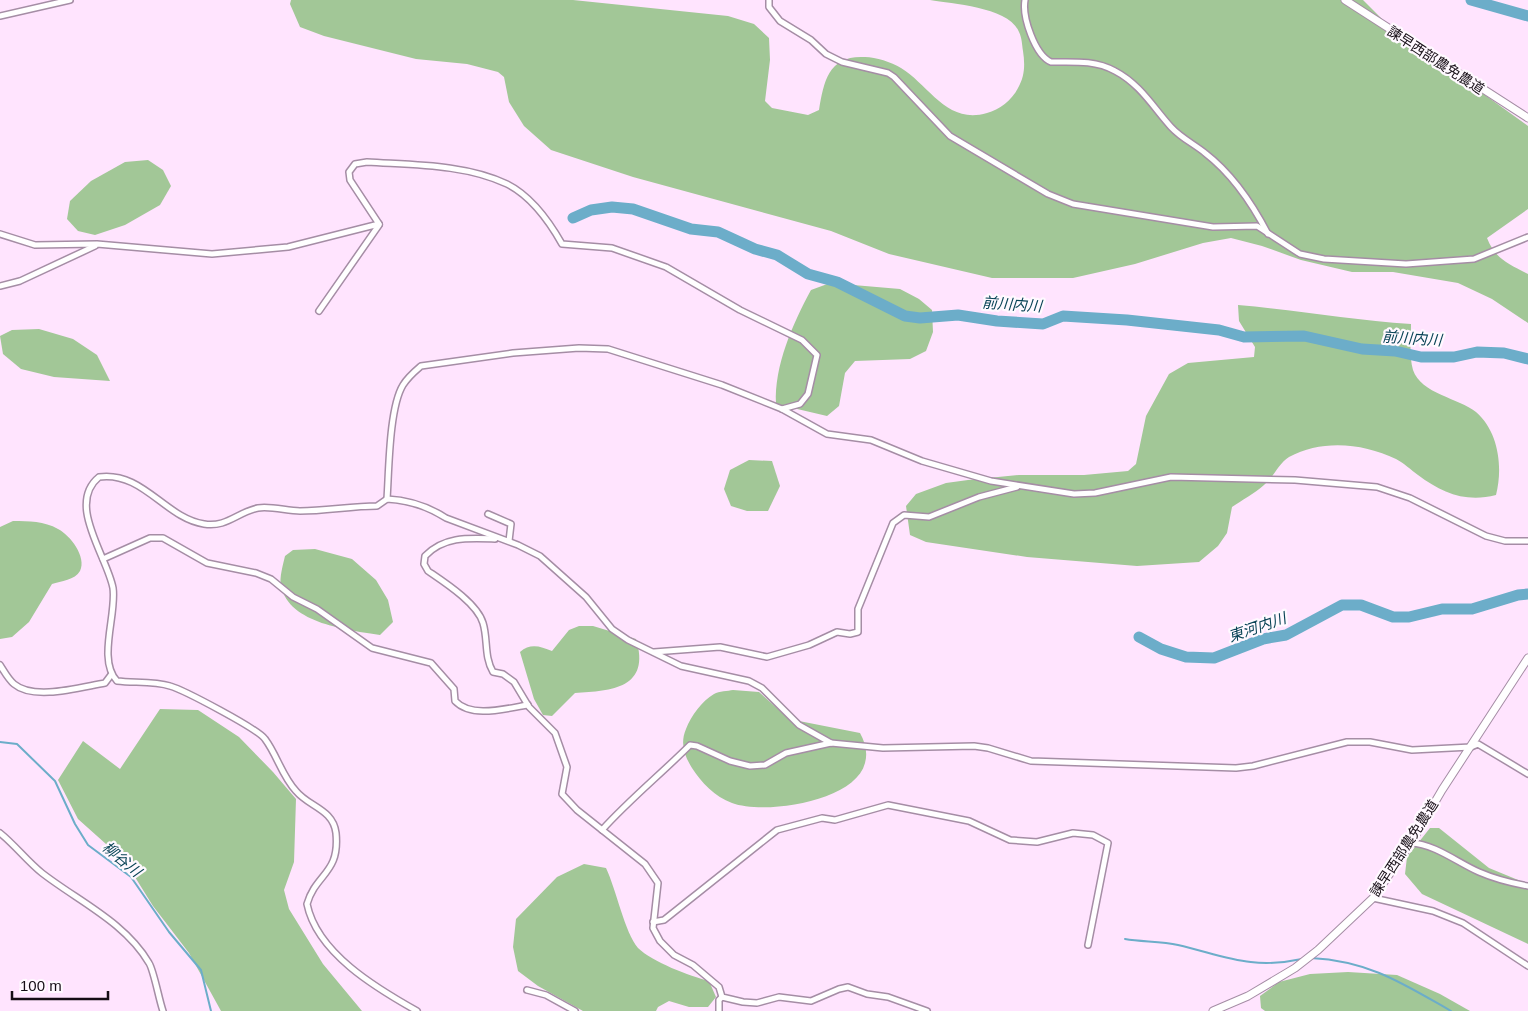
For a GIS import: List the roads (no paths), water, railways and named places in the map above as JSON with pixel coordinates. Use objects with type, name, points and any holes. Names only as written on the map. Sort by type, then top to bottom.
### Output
[{"type":"street","points":[[0,16],[70,0]]},
{"type":"street","points":[[769,0],[769,7],[780,21],[811,40],[826,54],[842,62],[888,73],[950,136],[1048,194],[1073,204],[1213,227],[1257,226],[1300,254],[1324,259],[1406,264],[1474,258],[1528,237]]},
{"type":"street","points":[[1025,0],[1025,9],[1037,50],[1045,59],[1051,62],[1094,63],[1114,70],[1141,90],[1172,128],[1206,154],[1241,191],[1270,236]]},
{"type":"street","name":"諫早西部農免農道","points":[[1345,0],[1528,118]]},
{"type":"street","points":[[379,224],[368,204],[350,180],[349,172],[355,164],[367,162],[451,169],[474,173],[508,184],[525,197],[544,217],[562,244],[612,248],[666,267],[740,310],[802,340],[817,355],[808,394],[800,404],[782,409]]},
{"type":"street","points":[[0,234],[35,245],[97,244],[212,254],[288,248],[379,224]]},
{"type":"street","points":[[319,310],[379,224]]},
{"type":"street","points":[[0,286],[20,281],[97,244]]},
{"type":"street","points":[[387,499],[394,424],[400,390],[412,372],[421,366],[436,362],[579,348],[608,349],[722,385],[782,409],[827,434],[871,440],[922,461],[991,481],[1074,494],[1096,493],[1171,478],[1295,480],[1377,487],[1410,498],[1486,536],[1505,541],[1528,541]]},
{"type":"street","points":[[0,665],[14,685],[32,691],[64,692],[105,684],[111,675],[108,644],[113,588],[104,558],[88,525],[86,511],[92,483],[99,477],[123,478],[142,487],[188,521],[207,525],[225,524],[258,508],[300,511],[377,506],[387,499],[418,506],[509,541],[540,556],[586,597],[612,629],[681,666],[749,681],[762,688],[799,725],[831,743]]},
{"type":"street","points":[[653,652],[720,647],[767,657],[810,645],[838,632],[850,634],[858,632],[858,609],[893,523],[904,514],[929,517],[979,497],[1019,486]]},
{"type":"street","points":[[488,514],[511,524],[509,541]]},
{"type":"street","points":[[104,558],[150,538],[163,538],[207,563],[256,573],[272,579],[293,597],[318,608],[372,648],[431,663],[454,689],[455,701],[459,705],[476,711],[528,705]]},
{"type":"street","points":[[500,539],[460,538],[444,542],[425,556],[424,564],[428,571],[466,600],[483,622],[488,665],[493,672],[503,674],[514,682],[528,705],[555,733],[567,767],[562,794],[602,830],[645,864],[658,883],[653,922],[660,941],[674,955],[693,965],[719,988],[722,997],[720,1000],[720,1011]]},
{"type":"street","name":"諫早西部農免農道","points":[[1218,1010],[1248,996],[1295,968],[1318,950],[1373,898],[1411,843],[1442,790],[1528,658]]},
{"type":"street","points":[[111,675],[117,681],[169,686],[252,727],[265,738],[294,790],[304,800],[326,812],[333,820],[336,832],[334,860],[329,872],[317,885],[307,904],[308,912],[323,942],[362,977],[417,1011]]},
{"type":"street","points":[[602,830],[627,802],[653,782],[690,745],[697,746],[730,761],[750,766],[765,765],[786,753],[831,743],[883,748],[974,746],[988,748],[1031,761],[1236,768],[1253,766],[1347,742],[1365,742],[1412,750],[1471,748],[1478,744],[1528,774]]},
{"type":"street","points":[[653,922],[664,920],[777,830],[822,818],[835,820],[888,805],[969,821],[1010,840],[1037,842],[1072,833],[1093,835],[1108,843],[1088,945]]},
{"type":"street","points":[[0,833],[40,872],[89,905],[128,937],[150,964],[163,1011]]},
{"type":"street","points":[[1411,843],[1426,845],[1479,872],[1505,882],[1528,886]]},
{"type":"street","points":[[1373,898],[1432,911],[1463,923],[1528,966]]},
{"type":"street","points":[[722,997],[757,1003],[778,996],[811,1001],[848,987],[867,994],[888,997],[927,1011]]},
{"type":"street","points":[[526,990],[546,995],[575,1011]]},
{"type":"waterway","points":[[1471,0],[1528,16]]},
{"type":"waterway","name":"前川内川","points":[[573,218],[591,210],[612,207],[633,209],[691,229],[718,232],[755,249],[777,255],[808,274],[837,282],[905,316],[920,318],[958,315],[997,321],[1043,324],[1063,316],[1127,320],[1219,330],[1244,337],[1304,336],[1362,349],[1395,351],[1421,357],[1454,357],[1477,352],[1504,353],[1528,359]]},
{"type":"waterway","name":"東河内川","points":[[1139,637],[1161,649],[1186,657],[1214,658],[1263,639],[1286,635],[1342,605],[1361,605],[1393,617],[1409,617],[1442,609],[1472,609],[1518,595],[1528,594]]},
{"type":"waterway","name":"柳谷川","points":[[0,742],[17,744],[55,781],[75,824],[88,845],[131,877],[169,932],[201,970],[211,1011]]},
{"type":"waterway","points":[[1125,939],[1172,944],[1253,962],[1268,963],[1302,959]]},
{"type":"waterway","points":[[1311,958],[1350,964],[1384,975],[1451,1011]]}]
